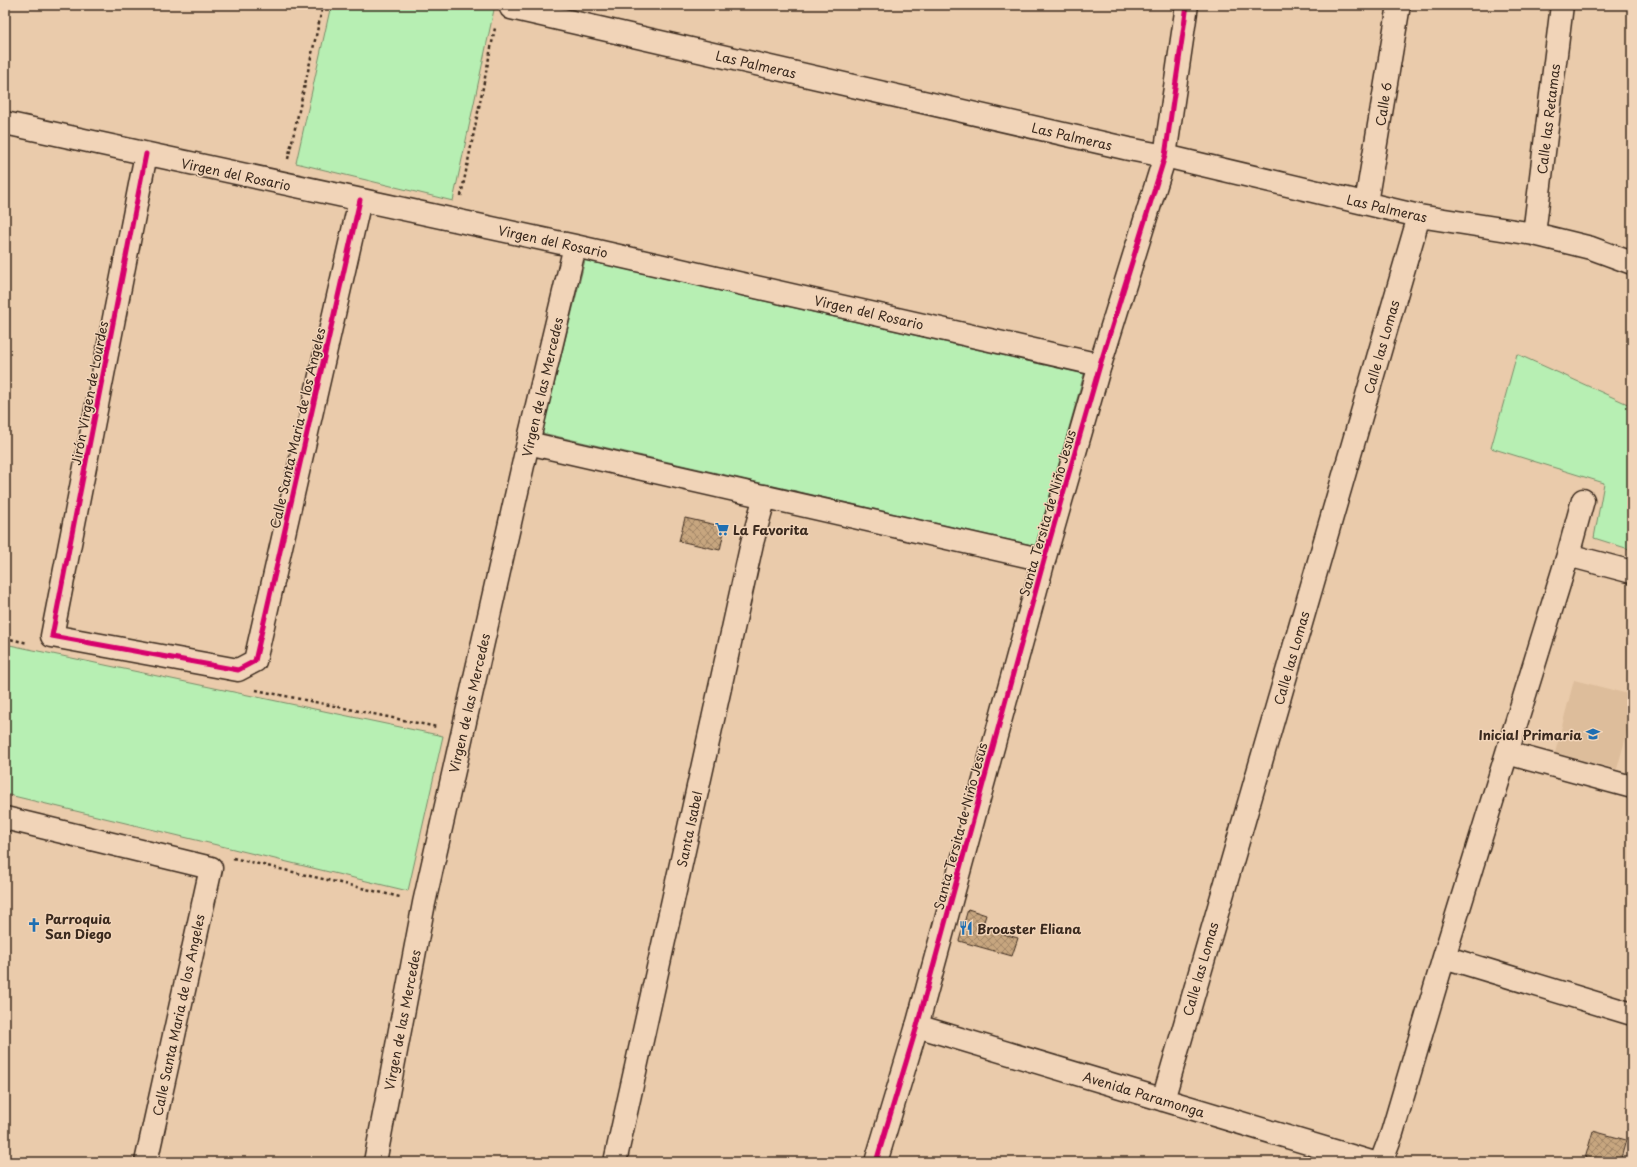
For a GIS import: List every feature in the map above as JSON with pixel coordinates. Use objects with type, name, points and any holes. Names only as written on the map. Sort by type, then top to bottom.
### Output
[{"type":"street","name":"Santa Tersita de Niño Jesus","points":[[876,1162],[917,1026],[1044,560],[1100,365],[1165,156],[1186,5]]},
{"type":"street","name":"Calle 6","points":[[1366,203],[1399,5]]},
{"type":"street","name":"Calle las Retamas","points":[[1534,234],[1562,5]]},
{"type":"street","name":"Las Palmeras","points":[[511,6],[1122,148],[1165,156],[1419,216],[1534,234],[1591,248],[1632,263]]},
{"type":"street","name":"Virgen del Rosario","points":[[5,123],[282,184],[576,246],[997,340],[1100,365]]},
{"type":"street","name":"Jirón Virgen de Lourdes","points":[[146,154],[52,636],[238,670],[255,661]]},
{"type":"street","name":"Calle Santa Maria de los Angeles","points":[[255,661],[360,200]]},
{"type":"street","name":"Calle las Lomas","points":[[1163,1100],[1419,216]]},
{"type":"street","name":"Virgen de las Mercedes","points":[[375,1162],[424,903],[528,443],[576,246]]},
{"type":"street","points":[[528,443],[1044,560]]},
{"type":"street","name":"Santa Isabel","points":[[615,1162],[752,543],[764,496]]},
{"type":"street","points":[[1381,1162],[1392,1133],[1444,957],[1568,555],[1583,500]]},
{"type":"street","points":[[1568,555],[1632,572]]},
{"type":"street","points":[[1507,753],[1632,788]]},
{"type":"street","points":[[5,818],[211,868]]},
{"type":"street","name":"Calle Santa Maria de los Angeles","points":[[146,1162],[211,868]]},
{"type":"street","points":[[1444,957],[1632,1014]]},
{"type":"street","name":"Avenida Paramonga","points":[[917,1026],[1371,1162]]},
{"type":"path","points":[[282,184],[323,5]]},
{"type":"path","points":[[456,221],[497,21],[511,6]]},
{"type":"path","points":[[211,868],[222,855],[424,903]]},
{"type":"shaded area","name":"Inicial Primaria","points":[[1574,680],[1632,695],[1632,715],[1617,769],[1555,753]]},
{"type":"green space","points":[[331,5],[495,5],[453,201],[296,163]]},
{"type":"green space","points":[[585,260],[1084,374],[1036,546],[542,433]]},
{"type":"green space","points":[[1517,354],[1632,406],[1632,550],[1594,538],[1604,483],[1491,448]]},
{"type":"green space","points":[[5,644],[443,736],[408,891],[5,794]]},
{"type":"building","points":[[685,518],[725,527],[720,550],[679,541]]},
{"type":"building","points":[[968,909],[986,915],[982,928],[1018,938],[1012,956],[959,941]]},
{"type":"building","points":[[1593,1131],[1626,1140],[1620,1162],[1584,1162]]},
{"type":"cycle path","points":[[876,1162],[917,1026],[1044,560],[1100,365],[1165,156],[1187,5]]},
{"type":"cycle path","points":[[146,154],[52,636],[238,670],[255,661],[360,200]]},
{"type":"place","name":"La Favorita","points":[[722,529]]},
{"type":"place","name":"Inicial Primaria","points":[[1593,734]]},
{"type":"place","name":"Parroquia San Diego","points":[[34,925]]},
{"type":"place","name":"Broaster Eliana","points":[[966,928]]}]
